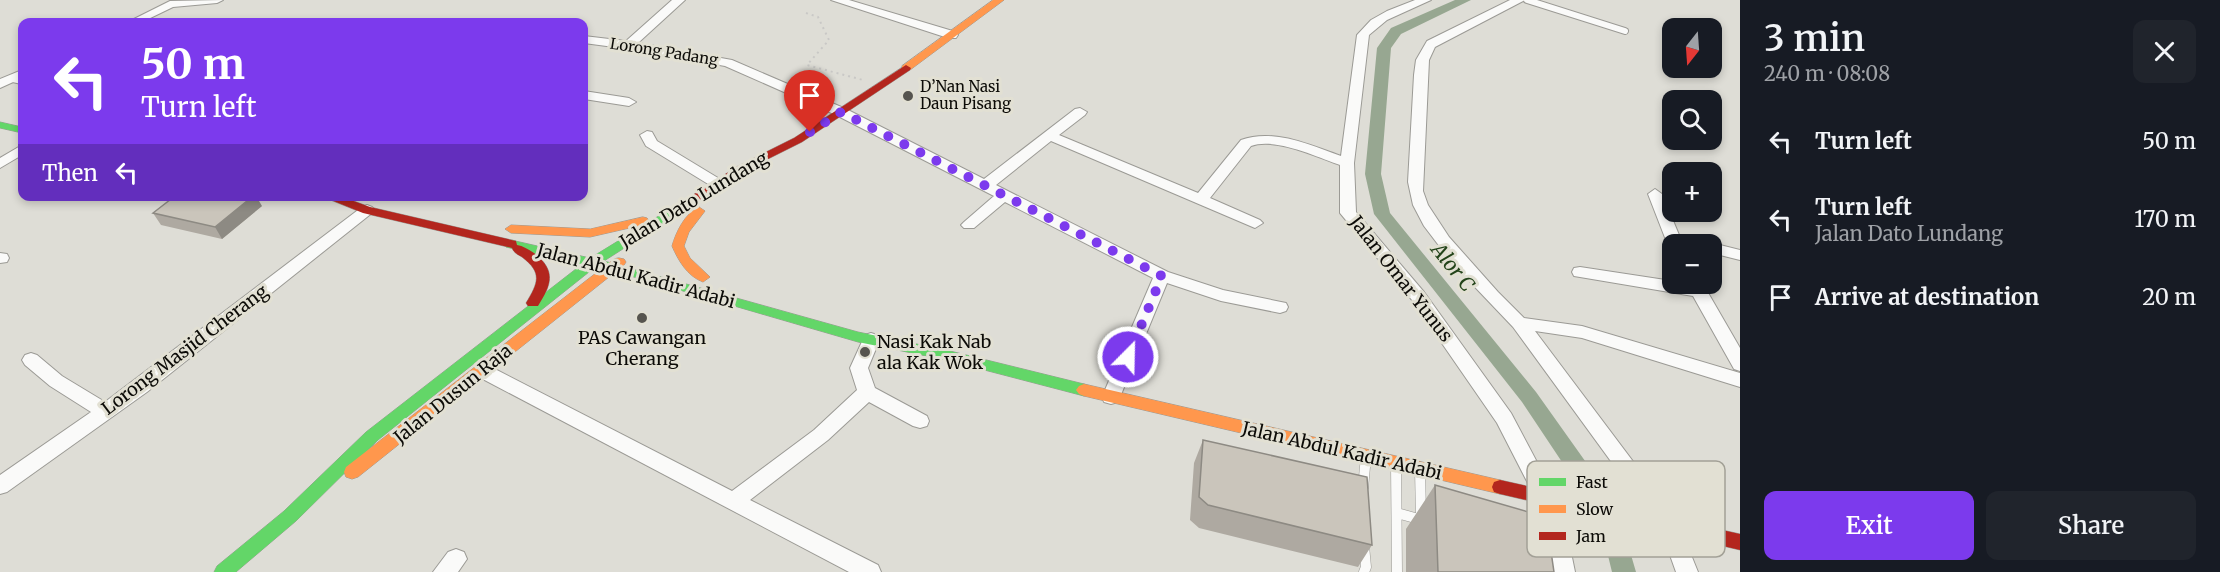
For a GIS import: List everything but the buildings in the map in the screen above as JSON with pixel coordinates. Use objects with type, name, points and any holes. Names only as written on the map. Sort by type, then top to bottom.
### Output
[{"type":"main road","name":"Jalan Dato Lundang","points":[[592,263],[718,184],[798,140],[882,86],[999,0]]},
{"type":"main road","points":[[0,125],[18,129]]},
{"type":"main road","name":"Jalan Dato Lundang","points":[[612,268],[754,176],[798,140]]},
{"type":"main road","name":"Jalan Abdul Kadir Adabi","points":[[367,203],[510,244],[612,268],[871,339],[1527,493]]},
{"type":"main road","name":"Jalan Abdul Kadir Adabi","points":[[628,256],[505,228],[571,233],[608,230],[648,220],[678,208]]},
{"type":"main road","name":"Jalan Abdul Kadir Adabi","points":[[671,268],[708,279],[684,261],[678,252],[677,243],[682,232],[699,211]]},
{"type":"main road","points":[[510,244],[537,262],[545,271],[547,282],[521,318]]},
{"type":"main road","name":"Jalan Dusun Raja","points":[[290,516],[372,436],[592,263]]},
{"type":"main road","name":"Jalan Dusun Raja","points":[[223,572],[290,516],[390,444],[612,268]]},
{"type":"main road","points":[[563,307],[587,294],[617,284],[693,290]]},
{"type":"main road","name":"Jalan Abdul Kadir Adabi","points":[[782,301],[862,324],[946,356]]},
{"type":"main road","name":"Jalan Abdul Kadir Adabi","points":[[1725,539],[1740,542]]},
{"type":"street","points":[[142,18],[170,4],[217,0]]},
{"type":"street","points":[[629,45],[680,0]]},
{"type":"street","points":[[837,0],[952,35]]},
{"type":"street","name":"Jalan Omar Yunus","points":[[1425,0],[1380,18],[1369,26],[1363,35],[1347,163],[1348,213],[1418,296],[1504,418],[1527,462]]},
{"type":"street","points":[[1519,0],[1431,44],[1423,55],[1420,65],[1421,100],[1416,193],[1433,230],[1519,323],[1622,461]]},
{"type":"street","name":"Lorong Padang","points":[[588,40],[629,45],[728,63],[841,112],[1162,276],[1221,295],[1280,307]]},
{"type":"street","points":[[0,84],[18,78]]},
{"type":"street","points":[[588,96],[629,102]]},
{"type":"street","points":[[985,186],[1080,112]]},
{"type":"street","points":[[646,135],[651,143],[718,184]]},
{"type":"street","points":[[1050,136],[1255,223]]},
{"type":"street","points":[[1201,200],[1246,143],[1253,139],[1269,140],[1347,163]]},
{"type":"street","points":[[0,164],[18,152]]},
{"type":"street","points":[[1655,194],[1670,234]]},
{"type":"street","points":[[969,225],[1004,195]]},
{"type":"street","name":"Lorong Masjid Cherang","points":[[0,486],[141,387],[367,203]]},
{"type":"street","points":[[1722,250],[1740,255]]},
{"type":"street","points":[[1580,272],[1662,283]]},
{"type":"street","points":[[1111,397],[1162,276]]},
{"type":"street","points":[[1701,294],[1740,364]]},
{"type":"street","points":[[1519,323],[1582,332],[1740,380]]},
{"type":"street","points":[[871,339],[859,368],[867,392],[920,421]]},
{"type":"street","points":[[31,360],[56,381],[106,412]]},
{"type":"street","points":[[483,371],[870,572]]},
{"type":"street","points":[[732,502],[821,435],[867,392]]},
{"type":"street","name":"Jalan Omar Yunus","points":[[1561,557],[1564,572]]},
{"type":"street","points":[[1681,557],[1687,572]]},
{"type":"lane","points":[[1527,0],[1625,31]]},
{"type":"lane","points":[[1362,497],[1366,456]]},
{"type":"lane","points":[[1396,463],[1397,572]]},
{"type":"lane","points":[[1397,513],[1427,521],[1420,468]]},
{"type":"lane","points":[[1363,535],[1366,567],[1364,572]]},
{"type":"path","points":[[806,13],[818,17],[829,40],[807,65],[882,86]]},
{"type":"waterway","name":"Alor C","points":[[1465,0],[1396,31],[1384,48],[1373,174],[1382,214],[1529,397],[1573,461]]},
{"type":"waterway","name":"Alor C","points":[[1620,557],[1624,572]]},
{"type":"traffic: fast","points":[[0,125],[18,129]]},
{"type":"traffic: fast","points":[[223,572],[290,516],[372,436],[592,263],[677,209]]},
{"type":"traffic: fast","points":[[511,244],[639,274],[858,337],[946,355],[1084,390]]},
{"type":"traffic: slow","points":[[906,68],[999,0]]},
{"type":"traffic: slow","points":[[699,211],[683,231],[678,246],[684,260],[703,277]]},
{"type":"traffic: slow","points":[[511,229],[590,233],[643,221]]},
{"type":"traffic: slow","points":[[352,472],[619,262]]},
{"type":"traffic: slow","points":[[1084,390],[1500,487]]},
{"type":"traffic: jam","points":[[677,209],[742,168],[798,140],[906,68]]},
{"type":"traffic: jam","points":[[341,201],[367,210],[511,244]]},
{"type":"traffic: jam","points":[[518,249],[534,260],[543,272],[543,285],[533,303]]},
{"type":"traffic: jam","points":[[1500,487],[1527,493]]},
{"type":"traffic: jam","points":[[1725,539],[1740,542]]},
{"type":"place","name":"D’Nan Nasi Daun Pisang","points":[[908,96]]},
{"type":"place","name":"PAS Cawangan Cherang","points":[[642,318]]},
{"type":"place","name":"Nasi Kak Nab ala Kak Wok","points":[[865,352]]},
{"type":"route","points":[[810,132],[841,112],[1162,276],[1128,357]]}]
